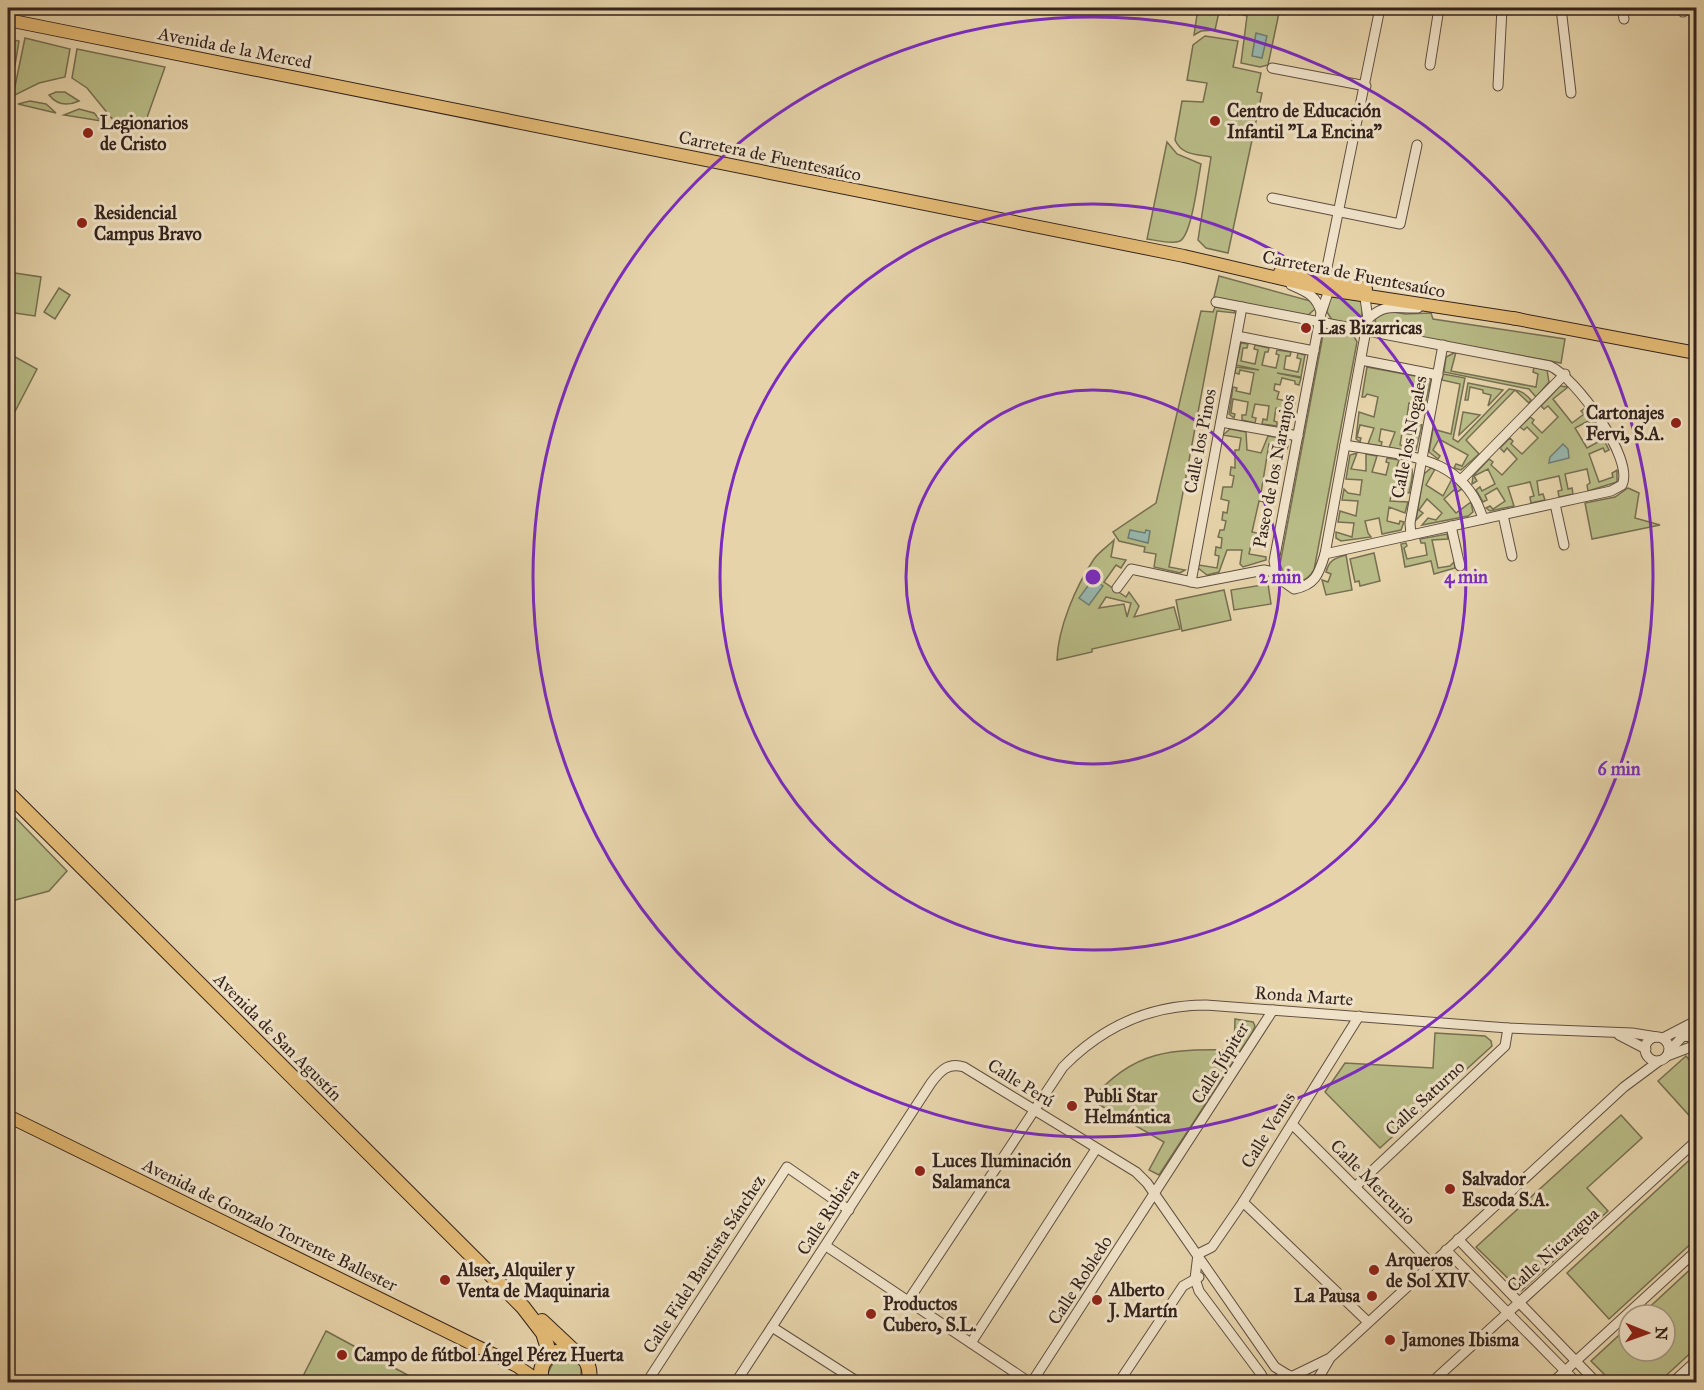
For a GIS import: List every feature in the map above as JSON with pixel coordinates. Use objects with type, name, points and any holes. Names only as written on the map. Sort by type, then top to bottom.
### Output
[{"type":"highway","name":"Avenida de San Agustín","points":[[8,793],[523,1307],[588,1364],[592,1379]]},
{"type":"highway","name":"Avenida de San Agustín","points":[[523,1307],[543,1333],[546,1360]]},
{"type":"highway","points":[[541,1383],[546,1360],[558,1351],[575,1352]]},
{"type":"main road","name":"Avenida de la Merced","points":[[8,20],[350,90]]},
{"type":"main road","name":"Carretera de Fuentesaúco","points":[[350,90],[1327,285]]},
{"type":"main road","name":"Carretera de Fuentesaúco","points":[[1184,256],[1275,279],[1301,284],[1327,285]]},
{"type":"main road","points":[[1327,285],[1365,292]]},
{"type":"main road","name":"Carretera de Fuentesaúco","points":[[1365,292],[1400,295],[1696,353]]},
{"type":"main road","name":"Carretera de Fuentesaúco","points":[[1365,292],[1426,307],[1518,319]]},
{"type":"main road","name":"Avenida de Gonzalo Torrente Ballester","points":[[8,1116],[517,1366],[541,1383]]},
{"type":"main road","name":"Avenida de Gonzalo Torrente Ballester","points":[[517,1366],[546,1360]]},
{"type":"street","name":"Paseo de los Naranjos","points":[[1365,292],[1368,319],[1325,554],[1316,578],[1305,587],[1294,589],[1284,584],[1274,572],[1274,561],[1339,211],[1380,8]]},
{"type":"street","points":[[1430,65],[1440,8]]},
{"type":"street","points":[[1498,86],[1502,8]]},
{"type":"street","points":[[1561,8],[1571,93]]},
{"type":"street","points":[[1622,8],[1624,19]]},
{"type":"street","points":[[1272,68],[1366,86]]},
{"type":"street","points":[[1272,198],[1400,224],[1417,145]]},
{"type":"street","points":[[1275,279],[1310,293],[1317,300],[1320,318]]},
{"type":"street","points":[[1216,302],[1320,318],[1366,330],[1538,363],[1565,374],[1586,397],[1602,422],[1624,470],[1624,480],[1618,488],[1611,491],[1325,554]]},
{"type":"street","points":[[1368,319],[1378,309],[1389,306],[1426,307]]},
{"type":"street","name":"Calle los Pinos","points":[[1191,582],[1242,307]]},
{"type":"street","points":[[1237,336],[1314,351]]},
{"type":"street","name":"Calle los Nogales","points":[[1411,535],[1410,523],[1443,345]]},
{"type":"street","points":[[1360,360],[1438,375]]},
{"type":"street","points":[[1462,479],[1565,374]]},
{"type":"street","points":[[1221,422],[1298,436]]},
{"type":"street","points":[[1345,445],[1421,459],[1462,479],[1479,506],[1483,519]]},
{"type":"street","points":[[1555,504],[1564,545]]},
{"type":"street","points":[[1503,515],[1512,556]]},
{"type":"street","points":[[1451,526],[1460,566]]},
{"type":"street","points":[[1117,588],[1131,569],[1191,582],[1204,582],[1264,570],[1274,572]]},
{"type":"street","name":"Ronda Marte","points":[[908,1301],[1032,1110],[1063,1067],[1078,1052],[1115,1026],[1143,1013],[1187,1005],[1508,1028],[1696,1037]]},
{"type":"street","name":"Calle Júpiter","points":[[1155,1195],[1273,1010]]},
{"type":"street","name":"Calle Venus","points":[[1198,1254],[1212,1247],[1243,1202],[1359,1016]]},
{"type":"street","points":[[1316,1383],[1330,1358],[1636,1077],[1665,1056],[1696,1021]]},
{"type":"street","points":[[1636,1077],[1650,1040],[1664,1037],[1696,1021]]},
{"type":"street","name":"Calle Saturno","points":[[1355,1187],[1505,1046],[1508,1028]]},
{"type":"street","name":"Ronda Marte","points":[[1614,1034],[1646,1051],[1665,1056]]},
{"type":"street","points":[[1664,1037],[1668,1044],[1665,1056]]},
{"type":"street","points":[[1665,1056],[1696,1045]]},
{"type":"street","name":"Calle Perú","points":[[953,1065],[964,1067],[1136,1172],[1198,1254],[1275,1367],[1305,1383]]},
{"type":"street","name":"Calle Rubiera","points":[[736,1383],[931,1083],[941,1070],[953,1065]]},
{"type":"street","name":"Calle Mercurio","points":[[1292,1124],[1431,1263]]},
{"type":"street","name":"Calle Nicaragua","points":[[1432,1383],[1696,1142]]},
{"type":"street","points":[[971,1343],[1096,1149]]},
{"type":"street","name":"Calle Fidel Bautista Sánchez","points":[[647,1383],[787,1167],[849,1210]]},
{"type":"street","name":"Calle Robledo","points":[[1030,1383],[1155,1195]]},
{"type":"street","points":[[1243,1202],[1368,1322]]},
{"type":"street","points":[[1458,1239],[1596,1383]]},
{"type":"street","points":[[826,1246],[1030,1383]]},
{"type":"street","points":[[1446,1250],[1576,1383]]},
{"type":"street","points":[[1553,1383],[1696,1251]]},
{"type":"street","points":[[1198,1254],[1195,1279],[1199,1291],[1261,1374],[1265,1383]]},
{"type":"street","points":[[1119,1383],[1183,1286],[1210,1274]]},
{"type":"street","points":[[772,1328],[858,1383]]},
{"type":"street","points":[[1271,1383],[1330,1358]]},
{"type":"street","points":[[1673,1383],[1696,1361]]},
{"type":"green space","points":[[1198,8],[1280,8],[1268,65],[1260,67],[1241,63],[1247,16],[1231,11],[1230,15],[1219,12],[1215,30],[1201,31],[1194,35]]},
{"type":"green space","points":[[1205,36],[1238,41],[1233,67],[1261,73],[1257,92],[1262,93],[1228,253],[1206,248],[1198,240],[1211,157],[1186,152],[1175,140],[1182,101],[1203,102],[1207,83],[1187,80],[1193,45]]},
{"type":"green space","points":[[25,38],[70,49],[65,77],[39,83],[13,96]]},
{"type":"green space","points":[[8,39],[19,41],[15,65],[8,63]]},
{"type":"green space","points":[[77,49],[165,67],[144,126],[114,121],[87,88],[72,78]]},
{"type":"green space","points":[[65,92],[79,101],[71,104],[59,103],[49,95]]},
{"type":"green space","points":[[30,101],[46,104],[56,113],[18,104]]},
{"type":"green space","points":[[79,109],[94,113],[101,121],[64,115]]},
{"type":"green space","points":[[1167,142],[1177,154],[1201,164],[1188,228],[1180,241],[1173,243],[1147,239]]},
{"type":"green space","points":[[8,272],[41,277],[35,316],[8,312]]},
{"type":"green space","points":[[1219,276],[1314,302],[1315,309],[1307,316],[1214,297]]},
{"type":"green space","points":[[59,288],[70,295],[55,319],[44,312]]},
{"type":"green space","points":[[1330,296],[1364,301],[1361,319],[1353,324],[1332,320],[1327,312]]},
{"type":"green space","points":[[1215,307],[1234,310],[1235,313],[1217,311],[1169,567],[1185,570],[1180,573],[1154,567],[1156,554],[1144,552],[1145,547],[1119,541],[1113,532],[1156,503],[1201,311],[1213,312]]},
{"type":"green space","points":[[1388,311],[1405,314],[1431,313],[1433,319],[1565,339],[1561,363],[1381,330],[1375,321],[1376,317]]},
{"type":"green space","points":[[1331,330],[1352,333],[1357,342],[1314,570],[1305,579],[1294,581],[1285,577],[1280,564],[1323,335]]},
{"type":"green space","points":[[1241,343],[1248,344],[1247,348],[1243,348],[1241,361],[1255,364],[1258,350],[1254,349],[1255,345],[1269,348],[1268,352],[1265,352],[1262,365],[1276,368],[1279,355],[1276,354],[1277,350],[1291,352],[1290,356],[1286,356],[1284,369],[1298,372],[1301,359],[1297,358],[1298,353],[1305,355],[1301,377],[1277,373],[1301,378],[1299,385],[1295,384],[1295,381],[1282,378],[1280,385],[1275,384],[1274,390],[1279,392],[1277,399],[1291,402],[1292,399],[1296,399],[1289,427],[1284,428],[1285,423],[1289,424],[1291,410],[1276,408],[1274,421],[1277,422],[1277,426],[1262,424],[1263,419],[1267,420],[1269,406],[1255,404],[1252,417],[1256,418],[1255,423],[1242,420],[1242,415],[1246,415],[1248,402],[1233,399],[1231,413],[1235,414],[1234,418],[1229,414],[1233,387],[1237,388],[1236,391],[1250,394],[1254,373],[1240,370],[1239,374],[1235,373],[1236,367],[1259,370],[1236,365]]},
{"type":"green space","points":[[1456,352],[1451,371],[1536,387],[1538,374],[1533,372],[1534,367],[1547,370],[1549,382],[1536,397],[1529,389],[1444,372],[1446,357]]},
{"type":"green space","points":[[8,353],[37,369],[8,425]]},
{"type":"green space","points":[[1367,367],[1431,379],[1425,405],[1409,403],[1406,423],[1422,425],[1416,450],[1410,451],[1411,447],[1414,447],[1416,435],[1402,433],[1400,445],[1404,446],[1403,451],[1389,448],[1395,432],[1381,429],[1379,441],[1382,442],[1381,446],[1368,444],[1374,428],[1360,425],[1357,437],[1361,438],[1360,442],[1356,439],[1359,412],[1374,417],[1378,397],[1367,394],[1362,397]]},
{"type":"green space","points":[[1443,374],[1465,378],[1453,439],[1458,442],[1509,389],[1516,390],[1521,392],[1531,400],[1529,403],[1515,390],[1466,440],[1479,454],[1461,470],[1454,468],[1456,464],[1462,466],[1468,455],[1439,439],[1433,450],[1440,456],[1438,459],[1429,452],[1433,429],[1451,434],[1460,384],[1442,380]]},
{"type":"green space","points":[[1468,383],[1503,390],[1488,406],[1491,395],[1483,393],[1483,390],[1470,387],[1468,400],[1465,400]]},
{"type":"green space","points":[[1560,386],[1568,387],[1553,399],[1572,423],[1584,414],[1581,411],[1585,408],[1594,422],[1591,425],[1588,421],[1575,428],[1587,448],[1600,441],[1598,438],[1602,436],[1609,450],[1605,452],[1603,448],[1589,454],[1599,482],[1613,477],[1612,473],[1617,470],[1617,482],[1588,491],[1587,485],[1590,483],[1587,469],[1565,474],[1568,489],[1572,488],[1573,494],[1559,497],[1558,491],[1562,490],[1559,476],[1537,481],[1539,495],[1543,494],[1545,500],[1531,503],[1530,497],[1534,496],[1530,482],[1508,487],[1514,506],[1490,511],[1486,508],[1490,506],[1493,509],[1505,501],[1497,488],[1485,495],[1487,500],[1483,502],[1476,490],[1480,487],[1482,491],[1495,484],[1488,469],[1474,476],[1477,481],[1472,484],[1473,476],[1489,459],[1493,462],[1491,465],[1502,475],[1517,459],[1507,448],[1504,452],[1500,448],[1510,438],[1513,441],[1511,444],[1522,454],[1538,438],[1527,427],[1524,430],[1520,427],[1530,417],[1534,420],[1532,423],[1542,433],[1558,417],[1548,406],[1544,409],[1541,406]]},
{"type":"green space","points":[[1463,412],[1480,415],[1459,435],[1459,434]]},
{"type":"green space","points":[[1230,429],[1246,432],[1247,450],[1261,453],[1268,436],[1281,438],[1288,446],[1287,449],[1269,444],[1261,493],[1274,496],[1274,503],[1259,501],[1252,532],[1267,535],[1266,542],[1252,540],[1249,554],[1266,557],[1266,560],[1243,567],[1240,564],[1242,550],[1227,550],[1219,572],[1207,575],[1198,568],[1199,565],[1217,568],[1219,556],[1215,555],[1216,547],[1221,548],[1222,538],[1218,537],[1220,530],[1224,530],[1226,521],[1222,520],[1223,512],[1227,513],[1229,501],[1221,499],[1223,487],[1232,487],[1234,476],[1230,475],[1231,467],[1235,468],[1235,450],[1239,450],[1241,438],[1223,435]]},
{"type":"green space","points":[[1357,453],[1351,469],[1366,471],[1366,454],[1377,456],[1372,472],[1386,475],[1389,463],[1386,462],[1387,458],[1399,460],[1394,476],[1408,479],[1410,467],[1406,466],[1406,462],[1411,468],[1412,476],[1409,493],[1405,492],[1405,489],[1393,486],[1390,501],[1408,502],[1405,513],[1389,507],[1387,521],[1399,524],[1400,521],[1404,522],[1401,530],[1382,534],[1379,518],[1365,521],[1371,537],[1341,541],[1336,538],[1336,532],[1352,537],[1354,523],[1338,522],[1340,511],[1356,516],[1358,501],[1342,500],[1344,489],[1348,493],[1360,495],[1362,480],[1346,479],[1350,455]]},
{"type":"green space","points":[[1431,468],[1435,469],[1426,485],[1443,496],[1452,479],[1462,489],[1457,492],[1454,490],[1444,499],[1456,513],[1471,502],[1473,512],[1468,516],[1422,525],[1428,518],[1436,520],[1442,513],[1427,499],[1419,510],[1423,513],[1416,520],[1424,474]]},
{"type":"green space","points":[[1628,488],[1639,493],[1635,518],[1660,525],[1592,539],[1585,503],[1615,497]]},
{"type":"green space","points":[[1447,534],[1448,539],[1432,540],[1438,568],[1450,566],[1454,562],[1455,568],[1434,574],[1431,561],[1405,567],[1401,544],[1406,543],[1407,546],[1404,548],[1407,559],[1427,555],[1425,543],[1421,543],[1420,539]]},
{"type":"green space","points":[[1114,540],[1111,557],[1126,560],[1121,568],[1116,565],[1104,582],[1126,597],[1129,592],[1139,606],[1134,617],[1174,607],[1180,629],[1092,649],[1092,652],[1057,660],[1064,621],[1075,594],[1094,559]],"holes":[[[1106,597],[1131,603],[1127,617],[1124,604],[1099,608]]]},
{"type":"green space","points":[[1374,553],[1380,581],[1360,586],[1359,581],[1355,582],[1350,559]]},
{"type":"green space","points":[[1346,555],[1352,590],[1326,595],[1322,580],[1328,582],[1331,574],[1326,572],[1329,565]]},
{"type":"green space","points":[[1268,584],[1271,604],[1234,610],[1231,590]]},
{"type":"green space","points":[[1224,590],[1231,620],[1182,631],[1176,600]]},
{"type":"green space","points":[[8,810],[67,871],[49,891],[8,902]]},
{"type":"green space","points":[[1235,1019],[1253,1022],[1255,1026],[1252,1033],[1159,1175],[1149,1170],[1164,1142],[1091,1100],[1107,1083],[1123,1071],[1155,1056],[1192,1050],[1234,1050]]},
{"type":"green space","points":[[1435,1033],[1485,1036],[1491,1041],[1492,1046],[1380,1148],[1325,1092],[1345,1063],[1433,1068]]},
{"type":"green space","points":[[1686,1056],[1696,1068],[1696,1123],[1658,1081]]},
{"type":"green space","points":[[1621,1115],[1642,1138],[1587,1188],[1608,1211],[1521,1291],[1476,1247]]},
{"type":"green space","points":[[1696,1154],[1696,1239],[1626,1303],[1617,1303],[1617,1312],[1609,1319],[1567,1273]]},
{"type":"green space","points":[[1696,1264],[1696,1348],[1659,1382],[1612,1382],[1591,1361],[1617,1337],[1617,1363],[1677,1363],[1677,1303],[1654,1303]]},
{"type":"green space","name":"Campo de fútbol Ángel Pérez Huerta","points":[[326,1331],[415,1379],[422,1382],[300,1382]]},
{"type":"green space","points":[[568,1357],[581,1366],[581,1382],[550,1382],[548,1373],[553,1363]]},
{"type":"water","points":[[1256,33],[1267,36],[1262,58],[1252,56]]},
{"type":"water","points":[[1563,444],[1568,449],[1569,458],[1549,463],[1550,457]]},
{"type":"water","points":[[1130,530],[1145,533],[1146,530],[1150,531],[1148,543],[1128,538]]},
{"type":"water","points":[[1093,579],[1103,586],[1089,605],[1079,598]]},
{"type":"place","name":"Centro de Educación Infantil \"La Encina\"","points":[[1215,121]]},
{"type":"place","name":"Legionarios de Cristo","points":[[88,133]]},
{"type":"place","name":"Residencial Campus Bravo","points":[[82,223]]},
{"type":"place","name":"Las Bizarricas","points":[[1306,328]]},
{"type":"place","name":"Cartonajes Fervi, S.A.","points":[[1676,423]]},
{"type":"place","name":"Publi Star Helmántica","points":[[1072,1106]]},
{"type":"place","name":"Luces Iluminación Salamanca","points":[[920,1171]]},
{"type":"place","name":"Salvador Escoda S.A.","points":[[1450,1189]]},
{"type":"place","name":"Arqueros de Sol XIV","points":[[1374,1270]]},
{"type":"place","name":"Alser, Alquiler y Venta de Maquinaria","points":[[445,1280]]},
{"type":"place","name":"La Pausa","points":[[1372,1296]]},
{"type":"place","name":"Alberto J. Martín","points":[[1097,1300]]},
{"type":"place","name":"Productos Cubero, S.L.","points":[[871,1314]]},
{"type":"place","name":"Jamones Ibisma","points":[[1390,1340]]},
{"type":"place","name":"Campo de fútbol Ángel Pérez Huerta","points":[[342,1355]]}]
